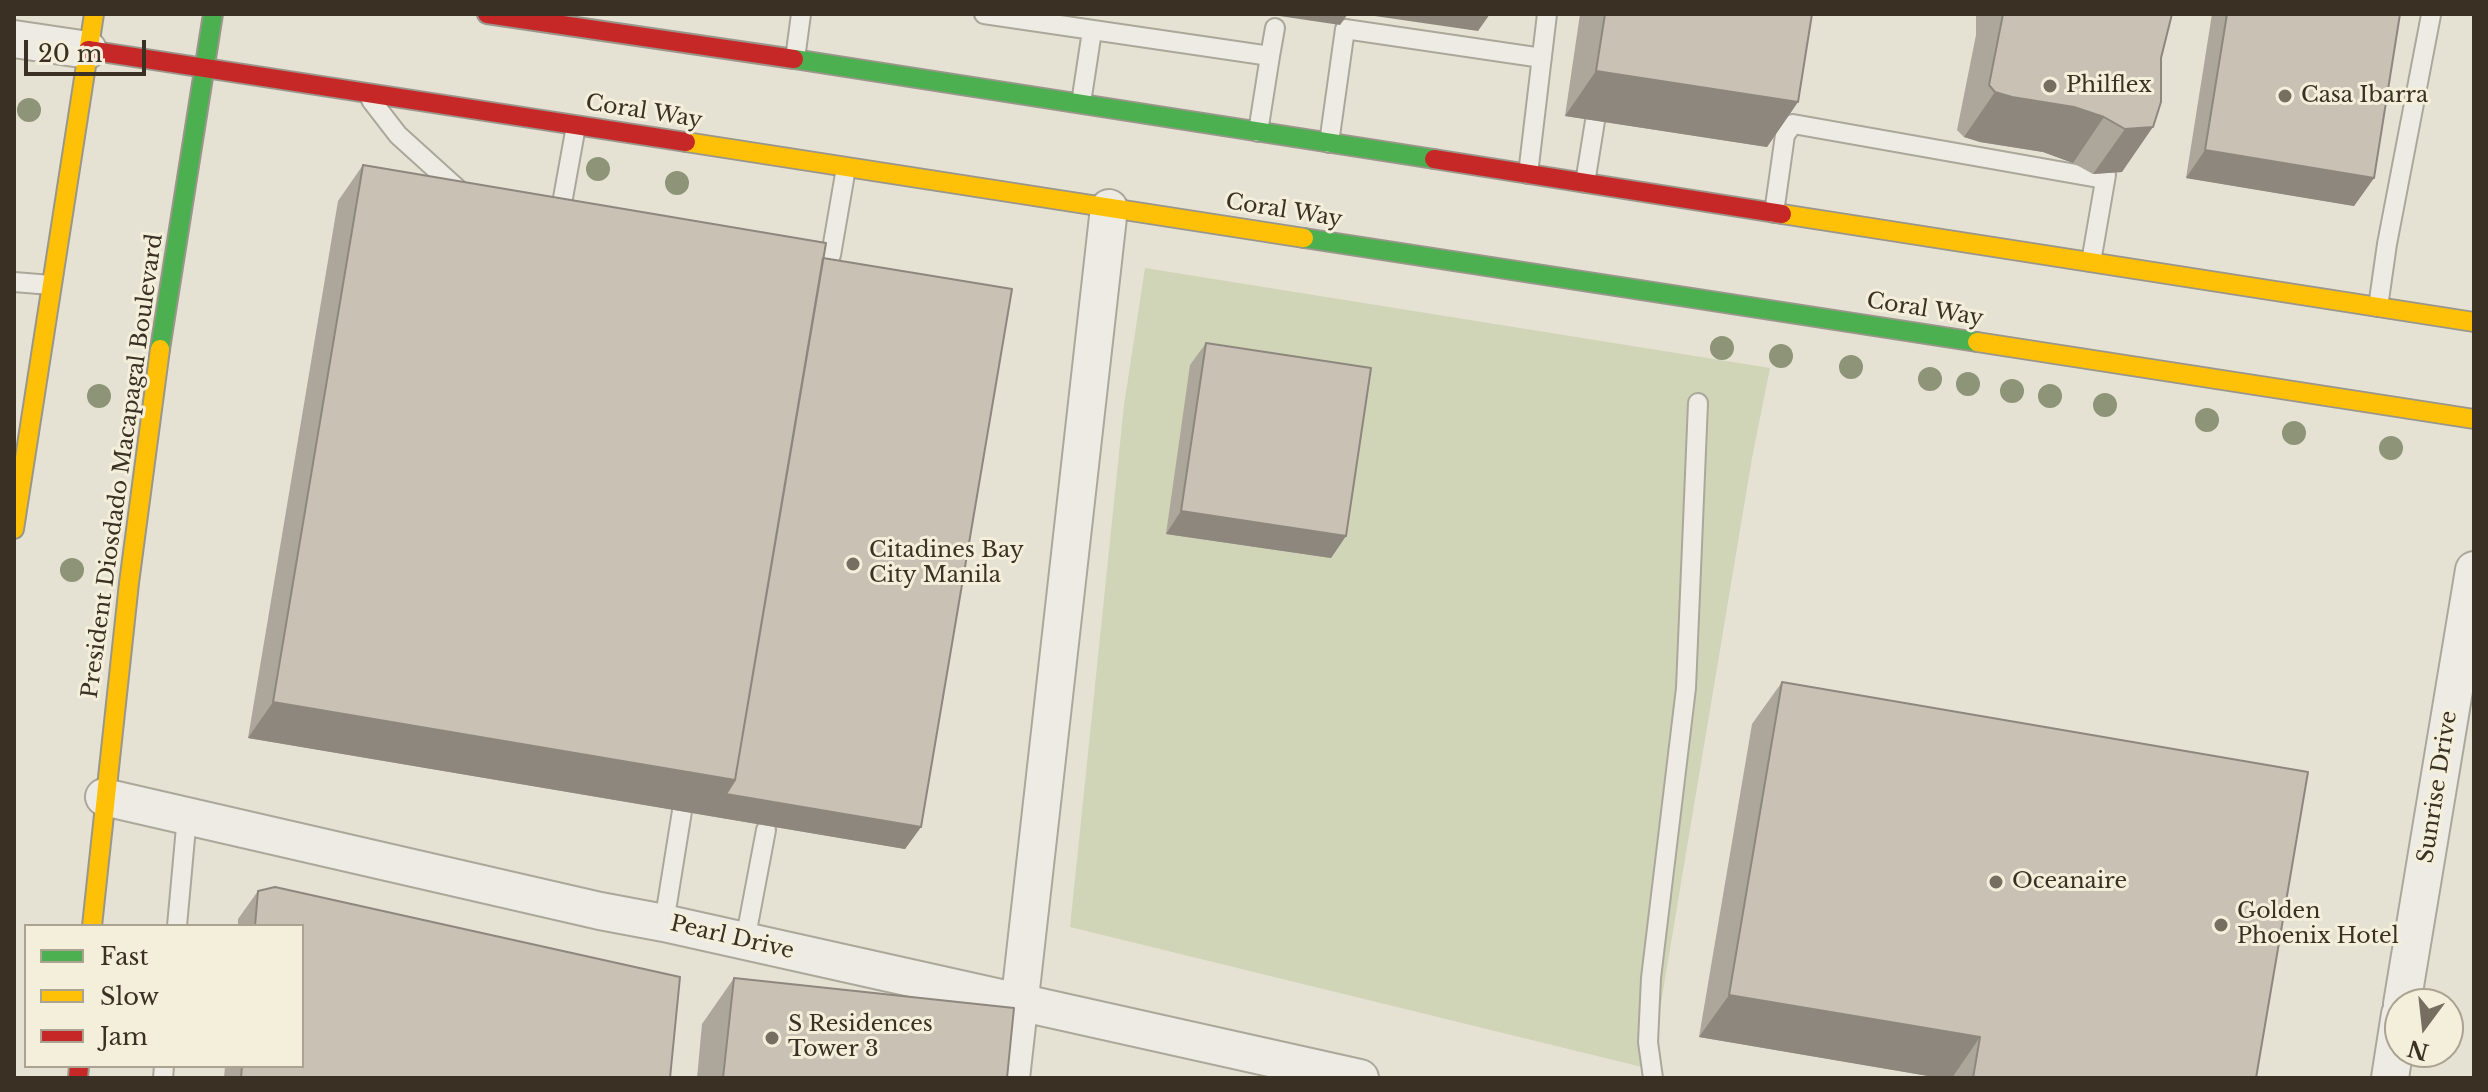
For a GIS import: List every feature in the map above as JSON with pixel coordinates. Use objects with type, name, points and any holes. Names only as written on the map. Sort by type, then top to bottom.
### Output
[{"type":"street","points":[[14,529],[94,14]]},
{"type":"street","name":"President Diosdado Macapagal Boulevard","points":[[92,924],[104,797],[153,405],[213,14]]},
{"type":"street","points":[[487,14],[795,59],[2474,322]]},
{"type":"street","points":[[14,39],[88,50]]},
{"type":"street","name":"Coral Way","points":[[88,50],[2474,419]]},
{"type":"street","points":[[1011,1078],[1109,208]]},
{"type":"street","name":"Sunrise Drive","points":[[2405,988],[2474,570]]},
{"type":"street","name":"Pearl Drive","points":[[104,797],[600,911],[1360,1078]]},
{"type":"lane","points":[[795,59],[801,14]]},
{"type":"lane","points":[[984,14],[1270,56]]},
{"type":"lane","points":[[1528,174],[1547,14]]},
{"type":"lane","points":[[2378,307],[2431,15]]},
{"type":"lane","points":[[1258,132],[1275,28]]},
{"type":"lane","points":[[1329,143],[1345,29],[1542,58]]},
{"type":"lane","points":[[1081,104],[1092,31]]},
{"type":"lane","points":[[365,93],[398,135],[461,192],[490,197]]},
{"type":"lane","points":[[1585,183],[1595,121]]},
{"type":"lane","points":[[1774,213],[1785,135],[1793,124],[2105,177],[2091,262]]},
{"type":"lane","points":[[561,209],[576,126]]},
{"type":"lane","points":[[791,248],[830,264],[846,168]]},
{"type":"lane","points":[[14,282],[51,285]]},
{"type":"lane","points":[[1653,1078],[1648,1042],[1651,978],[1686,688],[1698,403]]},
{"type":"lane","points":[[664,923],[682,811]]},
{"type":"lane","points":[[177,924],[187,816]]},
{"type":"lane","points":[[745,941],[766,830]]},
{"type":"green space","points":[[1145,268],[1770,368],[1752,458],[1650,1069],[1070,927],[1124,405]]},
{"type":"building","points":[[1605,14],[1812,14],[1798,102],[1596,71]]},
{"type":"building","points":[[2003,14],[2172,14],[2161,58],[2161,102],[2153,127],[2125,129],[2104,117],[2074,107],[1995,92],[1989,85]]},
{"type":"building","name":"Casa Ibarra","points":[[2227,14],[2400,14],[2374,178],[2205,150]]},
{"type":"building","points":[[363,165],[826,243],[735,780],[273,702]]},
{"type":"building","name":"Citadines Bay City Manila","points":[[823,258],[1012,289],[921,827],[726,794],[735,780]]},
{"type":"building","points":[[1206,343],[1371,368],[1346,536],[1181,511]]},
{"type":"building","name":"Oceanaire","points":[[1782,682],[2308,772],[2256,1078],[1973,1078],[1980,1037],[1729,995]]},
{"type":"building","points":[[275,887],[680,977],[670,1078],[241,1078],[242,1068],[304,1068],[304,924],[255,924],[258,891]]},
{"type":"building","points":[[734,978],[1014,1008],[1007,1078],[723,1078]]},
{"type":"traffic: fast","points":[[160,349],[213,14]]},
{"type":"traffic: fast","points":[[794,59],[1434,159]]},
{"type":"traffic: fast","points":[[1304,238],[1977,342]]},
{"type":"traffic: slow","points":[[14,529],[94,14]]},
{"type":"traffic: slow","points":[[686,142],[1304,238]]},
{"type":"traffic: slow","points":[[1782,214],[2474,322]]},
{"type":"traffic: slow","points":[[1977,342],[2474,419]]},
{"type":"traffic: slow","points":[[92,924],[129,583],[160,349]]},
{"type":"traffic: jam","points":[[487,14],[794,59]]},
{"type":"traffic: jam","points":[[88,50],[686,142]]},
{"type":"traffic: jam","points":[[1434,159],[1782,214]]},
{"type":"traffic: jam","points":[[78,1078],[79,1068]]},
{"type":"place","name":"Philflex","points":[[2050,86]]},
{"type":"place","name":"Casa Ibarra","points":[[2285,96]]},
{"type":"place","name":"Citadines Bay City Manila","points":[[853,564]]},
{"type":"place","name":"Oceanaire","points":[[1996,882]]},
{"type":"place","name":"Golden Phoenix Hotel","points":[[2221,925]]},
{"type":"place","name":"S Residences Tower 3","points":[[772,1038]]}]
